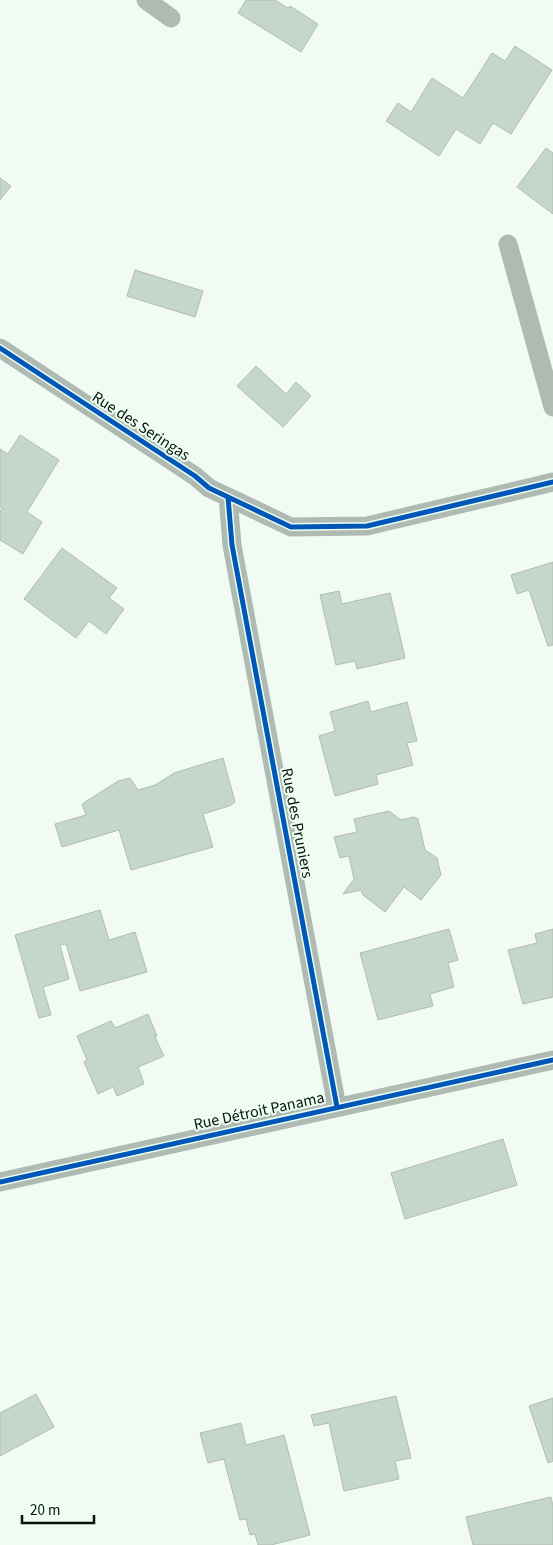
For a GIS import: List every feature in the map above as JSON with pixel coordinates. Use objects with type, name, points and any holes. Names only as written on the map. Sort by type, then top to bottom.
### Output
[{"type":"street","points":[[146,0],[171,18]]},
{"type":"street","points":[[508,244],[553,407]]},
{"type":"street","name":"Rue des Seringas","points":[[0,348],[195,476],[209,488],[291,527],[367,526],[553,482]]},
{"type":"street","name":"Rue des Pruniers","points":[[228,497],[232,545],[337,1107]]},
{"type":"street","name":"Rue Détroit Panama","points":[[0,1182],[553,1060]]},
{"type":"building","points":[[246,0],[275,0],[288,8],[290,6],[318,24],[301,52],[238,13]]},
{"type":"building","points":[[515,46],[552,70],[511,134],[493,123],[480,144],[456,129],[439,156],[386,121],[398,103],[411,112],[432,78],[463,98],[492,53],[505,61]]},
{"type":"building","points":[[546,148],[553,153],[553,214],[517,187]]},
{"type":"building","points":[[0,178],[11,186],[0,200]]},
{"type":"building","points":[[135,270],[203,291],[195,317],[127,296]]},
{"type":"building","points":[[256,366],[286,394],[296,382],[311,396],[283,427],[237,386]]},
{"type":"building","points":[[20,435],[59,460],[27,512],[42,522],[23,554],[0,540],[0,512],[2,508],[0,507],[0,449],[8,454]]},
{"type":"building","points":[[62,548],[117,588],[109,598],[124,609],[106,634],[89,621],[76,638],[24,599]]},
{"type":"building","points":[[553,562],[553,645],[548,646],[529,590],[517,594],[511,575]]},
{"type":"building","points":[[339,591],[342,604],[390,593],[405,658],[357,669],[355,661],[336,665],[320,595]]},
{"type":"building","points":[[368,701],[371,712],[407,702],[417,741],[407,743],[413,765],[376,775],[378,784],[335,796],[319,736],[335,731],[330,712]]},
{"type":"building","points":[[223,758],[235,802],[229,806],[203,814],[213,847],[131,870],[119,830],[62,847],[55,824],[86,815],[82,804],[118,781],[130,778],[138,790],[155,785],[174,773]]},
{"type":"building","points":[[389,811],[401,820],[414,817],[418,819],[425,850],[437,858],[441,875],[421,900],[404,887],[385,912],[363,895],[361,890],[343,894],[354,879],[349,856],[340,858],[334,837],[357,832],[354,819]]},
{"type":"building","points":[[100,910],[109,940],[135,932],[147,972],[80,991],[66,944],[60,945],[69,979],[43,987],[51,1015],[39,1018],[15,935]]},
{"type":"building","points":[[449,929],[458,960],[448,963],[454,987],[430,994],[433,1006],[378,1020],[360,953]]},
{"type":"building","points":[[553,929],[553,997],[523,1004],[508,950],[537,943],[535,934]]},
{"type":"building","points":[[148,1014],[157,1036],[155,1037],[164,1056],[138,1067],[144,1084],[117,1096],[113,1087],[98,1094],[84,1062],[87,1060],[77,1036],[111,1021],[115,1028]]},
{"type":"building","points":[[503,1139],[517,1185],[405,1219],[391,1173]]},
{"type":"building","points":[[36,1394],[54,1427],[0,1456],[0,1413]]},
{"type":"building","points":[[396,1396],[411,1458],[395,1461],[399,1479],[344,1491],[329,1423],[314,1426],[311,1415]]},
{"type":"building","points":[[553,1398],[553,1461],[548,1463],[529,1406]]},
{"type":"building","points":[[241,1423],[246,1445],[284,1435],[310,1535],[271,1545],[258,1545],[255,1534],[250,1535],[246,1519],[240,1520],[224,1459],[208,1463],[200,1433]]},
{"type":"building","points":[[551,1497],[553,1506],[553,1545],[473,1545],[466,1517]]},
{"type":"cycle path","points":[[0,348],[195,476],[209,488],[228,497],[232,545],[337,1107]]},
{"type":"cycle path","points":[[228,497],[291,527],[367,526],[553,482]]},
{"type":"cycle path","points":[[0,1182],[553,1060]]}]
